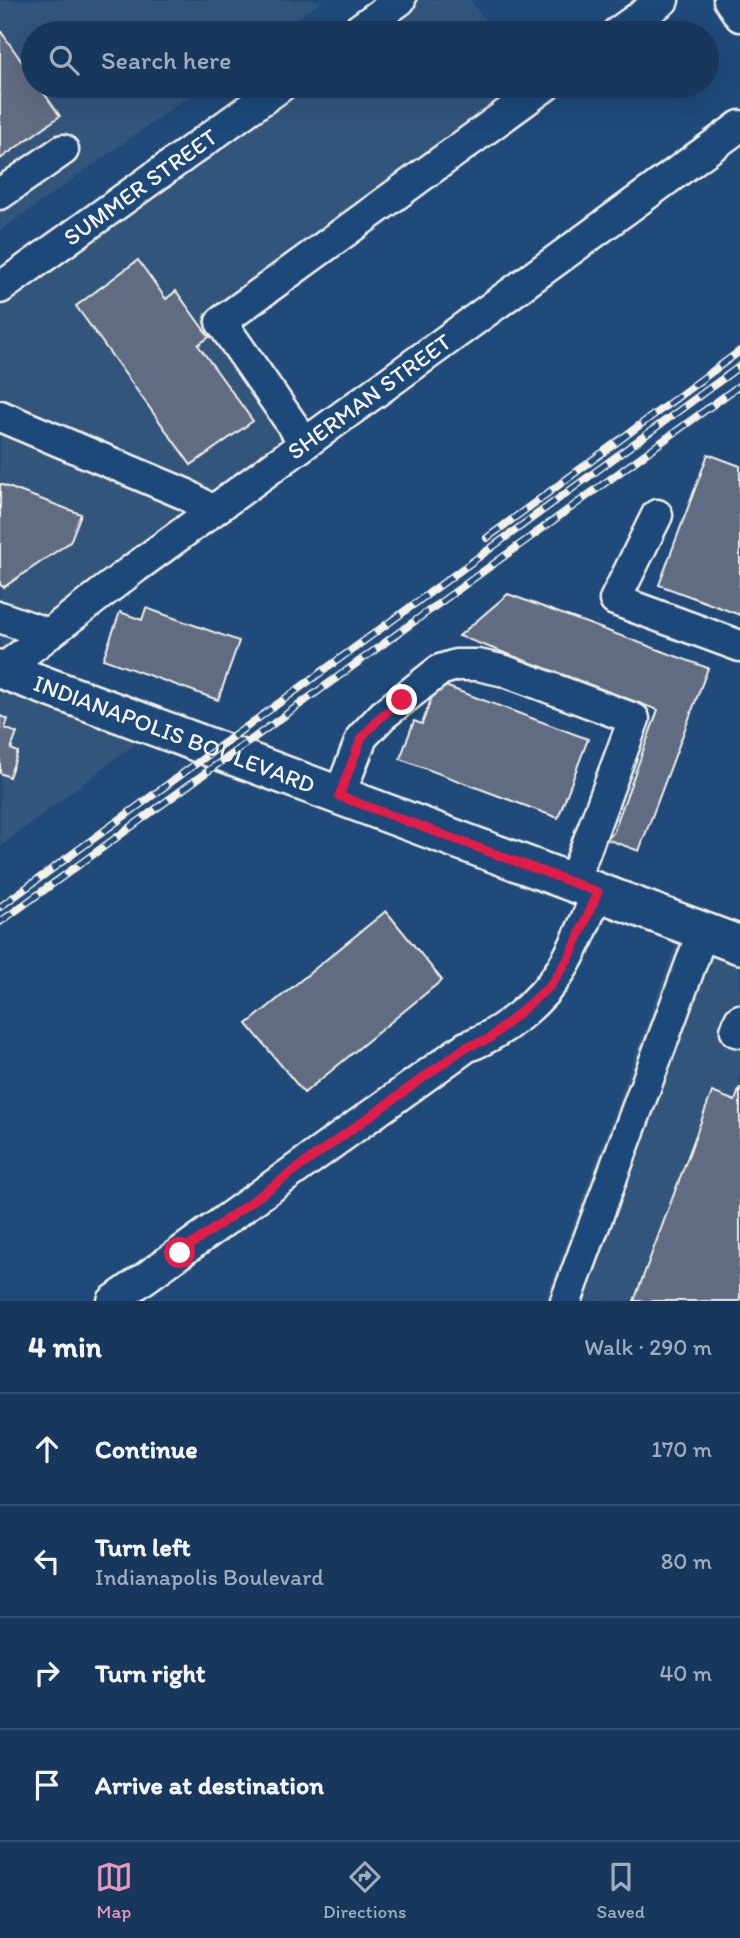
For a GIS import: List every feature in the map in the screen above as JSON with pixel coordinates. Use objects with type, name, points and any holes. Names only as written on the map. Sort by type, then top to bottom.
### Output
[{"type":"main road","name":"INDIANAPOLIS BOULEVARD","points":[[1,670],[740,945]]},
{"type":"street","points":[[371,21],[400,0]]},
{"type":"street","points":[[634,21],[663,0]]},
{"type":"street","points":[[729,0],[740,16]]},
{"type":"street","name":"SUMMER STREET","points":[[0,288],[264,98]]},
{"type":"street","points":[[305,443],[220,322],[528,98]]},
{"type":"street","name":"SHERMAN STREET","points":[[1,670],[212,511],[740,126]]},
{"type":"street","points":[[0,194],[63,150]]},
{"type":"street","points":[[0,416],[185,494],[212,511]]},
{"type":"street","points":[[657,515],[615,600],[740,646]]},
{"type":"street","points":[[0,617],[48,634]]},
{"type":"street","points":[[114,1301],[466,1047],[489,1039],[551,985],[561,971],[634,719],[505,671],[478,665],[456,665],[440,670],[383,715],[362,737],[339,796]]},
{"type":"street","points":[[566,1301],[703,931]]},
{"type":"street","points":[[740,1020],[736,1031],[740,1032]]},
{"type":"shaded area","points":[[0,0],[323,0],[294,21],[21,21],[21,98],[187,98],[0,231]]},
{"type":"shaded area","points":[[409,0],[470,0],[486,21],[380,21]]},
{"type":"shaded area","points":[[273,98],[517,98],[213,319],[298,441],[0,664],[0,296]]},
{"type":"shaded area","points":[[0,674],[153,730],[0,847]]},
{"type":"shaded area","points":[[679,935],[740,957],[740,1301],[545,1301]]},
{"type":"building","points":[[0,30],[21,61],[21,98],[47,98],[60,116],[0,159]]},
{"type":"building","points":[[138,260],[166,299],[176,291],[209,337],[198,345],[253,421],[191,465],[76,306]]},
{"type":"building","points":[[708,454],[740,466],[740,615],[659,585]]},
{"type":"building","points":[[0,484],[81,514],[70,542],[4,587],[0,585]]},
{"type":"building","points":[[508,594],[708,668],[639,851],[606,839],[613,833],[658,710],[459,636]]},
{"type":"building","points":[[146,608],[239,641],[218,700],[103,659],[120,612],[142,620]]},
{"type":"building","points":[[437,683],[588,739],[558,818],[400,759],[414,721],[422,724]]},
{"type":"building","points":[[0,716],[8,719],[5,728],[17,733],[11,749],[18,752],[9,777],[0,773]]},
{"type":"building","points":[[386,911],[442,980],[304,1093],[247,1024]]},
{"type":"building","points":[[740,1087],[740,1301],[634,1301],[712,1092],[735,1101]]},
{"type":"railway","points":[[487,538],[740,351]]},
{"type":"railway","points":[[0,907],[740,366]]},
{"type":"railway","points":[[0,922],[740,385]]},
{"type":"route","points":[[180,1253],[466,1047],[489,1039],[528,1007],[561,971],[598,892],[339,796],[362,737],[402,700]]}]
